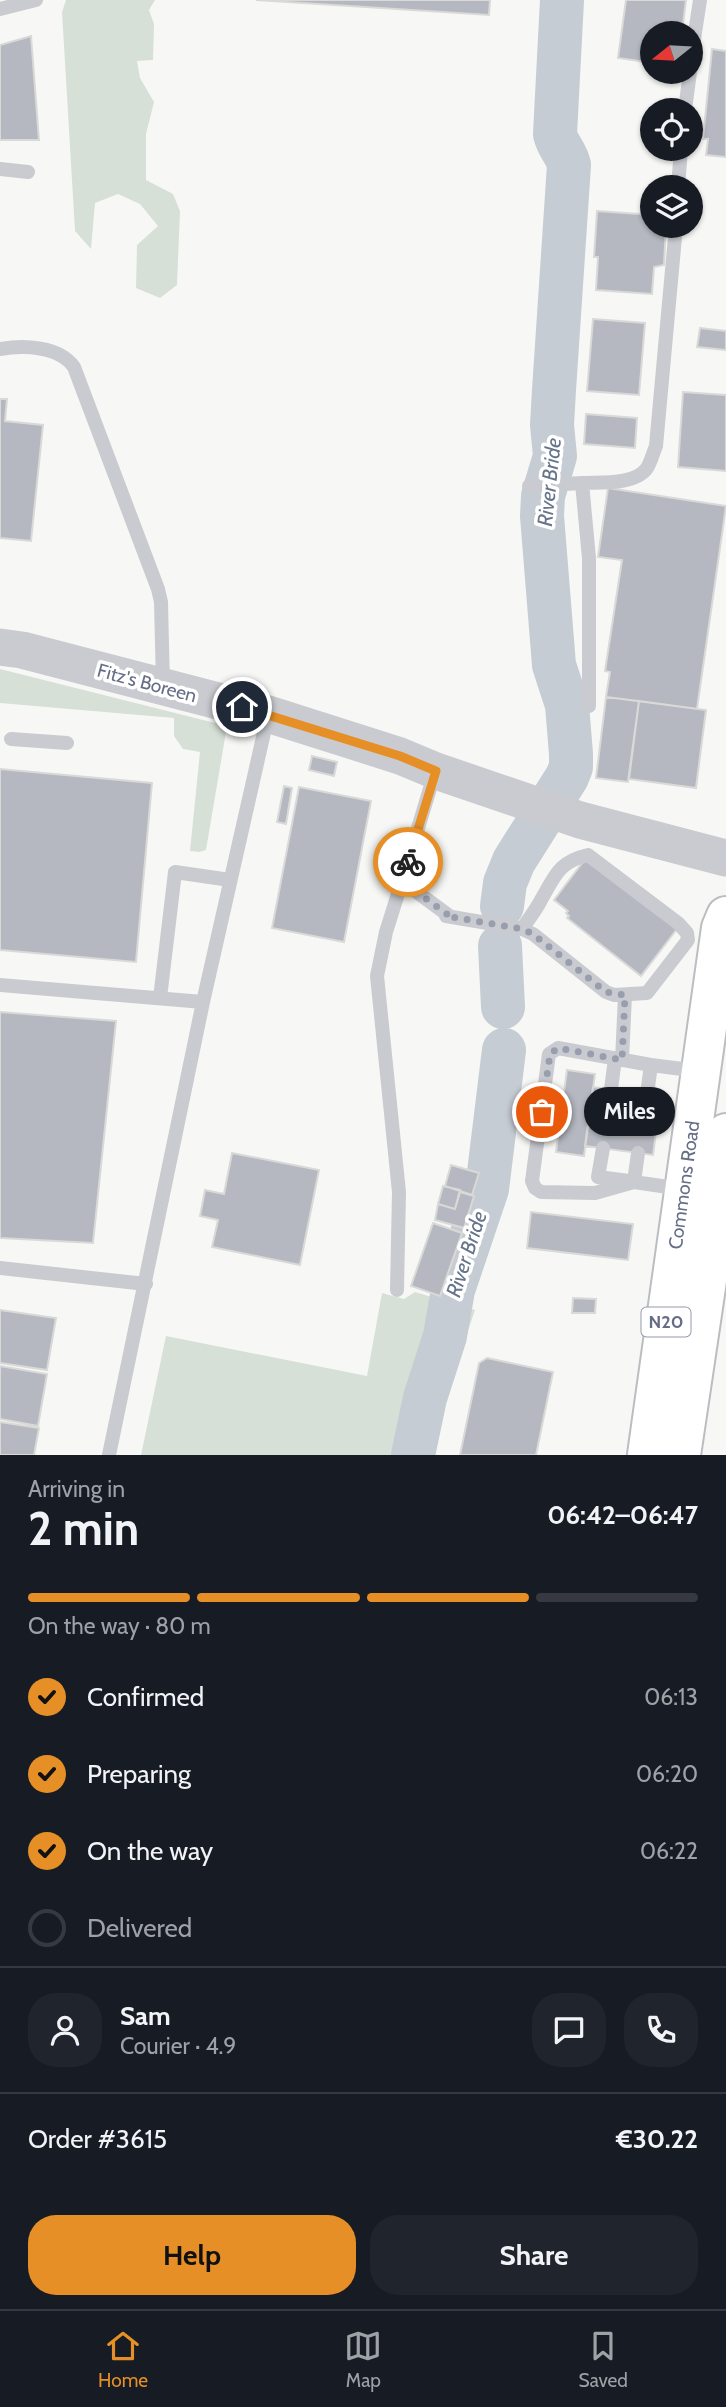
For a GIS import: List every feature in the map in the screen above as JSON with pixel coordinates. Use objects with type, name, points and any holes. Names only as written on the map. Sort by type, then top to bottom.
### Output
[{"type":"highway","name":"Commons Road","points":[[647,1455],[721,928],[726,916]]},
{"type":"highway","name":"Commons Road","points":[[681,1455],[726,1133]]},
{"type":"street","name":"Fitz's Boreen","points":[[0,647],[22,650],[268,714],[400,756],[580,820],[726,858]]},
{"type":"lane","points":[[0,9],[36,0]]},
{"type":"lane","points":[[697,21],[700,0]]},
{"type":"lane","points":[[0,169],[28,172]]},
{"type":"lane","points":[[529,486],[626,480],[641,475],[649,466],[656,446],[675,238]]},
{"type":"lane","points":[[6,348],[52,351],[68,360],[74,367],[158,589],[161,602],[163,687]]},
{"type":"lane","points":[[582,483],[589,558],[589,706]]},
{"type":"lane","points":[[109,1455],[203,1002],[268,714]]},
{"type":"lane","points":[[10,739],[67,743]]},
{"type":"lane","points":[[397,1290],[399,1192],[377,976],[386,932],[436,771]]},
{"type":"lane","points":[[402,881],[448,915],[446,916],[522,929],[543,941],[606,992],[625,995],[647,993],[684,947],[688,937],[678,923],[588,855],[564,864],[551,879],[522,929]]},
{"type":"lane","points":[[160,998],[175,872],[230,880]]},
{"type":"lane","points":[[0,985],[203,1002]]},
{"type":"lane","points":[[611,1089],[618,1060],[625,995]]},
{"type":"lane","points":[[634,1182],[595,1194],[541,1192],[535,1188],[532,1181],[550,1054],[558,1048],[618,1060],[701,1071]]},
{"type":"lane","points":[[646,1094],[651,1065]]},
{"type":"lane","points":[[603,1148],[598,1177],[683,1189]]},
{"type":"lane","points":[[634,1182],[638,1153]]},
{"type":"lane","points":[[0,1268],[146,1284]]},
{"type":"shaded area","points":[[66,0],[155,0],[149,10],[154,24],[153,60],[137,61],[140,78],[154,102],[146,134],[146,180],[173,194],[180,211],[177,285],[160,298],[136,288],[137,245],[158,226],[140,204],[118,194],[95,203],[91,249],[75,231],[62,12]]},
{"type":"shaded area","points":[[0,669],[227,726],[206,850],[190,851],[200,752],[183,749],[174,736],[174,718],[0,703]]},
{"type":"shaded area","points":[[415,1292],[475,1310],[432,1438],[431,1455],[141,1455],[166,1336],[367,1376],[382,1293],[404,1299]]},
{"type":"building","points":[[256,0],[490,0],[489,15]]},
{"type":"building","points":[[626,0],[686,0],[683,21],[640,21],[640,61],[618,58]]},
{"type":"building","points":[[31,36],[39,140],[0,140],[0,45]]},
{"type":"building","points":[[712,49],[726,51],[726,157],[706,155],[708,139],[703,139]]},
{"type":"building","points":[[597,211],[640,214],[640,238],[665,238],[664,265],[654,267],[652,294],[596,290],[598,257],[594,257]]},
{"type":"building","points":[[593,319],[645,323],[639,395],[587,391]]},
{"type":"building","points":[[700,328],[726,331],[726,350],[697,347]]},
{"type":"building","points":[[683,392],[726,395],[726,471],[678,467]]},
{"type":"building","points":[[0,399],[7,399],[5,421],[43,425],[31,541],[0,538]]},
{"type":"building","points":[[586,414],[637,418],[635,448],[584,444]]},
{"type":"building","points":[[608,488],[726,506],[697,709],[606,697],[610,672],[605,671],[622,560],[598,557]]},
{"type":"building","points":[[606,697],[639,701],[628,782],[596,778]]},
{"type":"building","points":[[639,701],[706,710],[696,788],[629,779]]},
{"type":"building","points":[[312,756],[337,762],[334,776],[309,770]]},
{"type":"building","points":[[0,769],[152,783],[136,962],[0,950]]},
{"type":"building","points":[[284,786],[292,788],[286,824],[277,822]]},
{"type":"building","points":[[299,787],[371,801],[344,942],[272,928]]},
{"type":"building","points":[[586,858],[677,929],[641,976],[567,918],[568,911],[554,900]]},
{"type":"building","points":[[0,1012],[116,1021],[93,1243],[0,1238]]},
{"type":"building","points":[[567,1070],[595,1074],[584,1156],[556,1152]]},
{"type":"building","points":[[593,1087],[661,1096],[653,1155],[585,1146]]},
{"type":"building","points":[[232,1153],[319,1170],[300,1265],[212,1247],[218,1220],[200,1216],[205,1190],[224,1194]]},
{"type":"building","points":[[451,1165],[479,1173],[472,1195],[445,1186]]},
{"type":"building","points":[[443,1186],[460,1190],[455,1209],[438,1204]]},
{"type":"building","points":[[460,1192],[474,1196],[464,1228],[435,1220],[438,1204],[455,1209]]},
{"type":"building","points":[[531,1212],[633,1224],[628,1260],[527,1248]]},
{"type":"building","points":[[433,1223],[462,1233],[440,1296],[411,1286]]},
{"type":"building","points":[[573,1298],[596,1299],[595,1313],[572,1313]]},
{"type":"building","points":[[0,1310],[56,1318],[47,1370],[0,1363]]},
{"type":"building","points":[[487,1358],[553,1372],[536,1455],[460,1455],[479,1363]]},
{"type":"building","points":[[0,1366],[47,1374],[38,1426],[0,1419]]},
{"type":"building","points":[[0,1422],[39,1428],[34,1455],[0,1455]]},
{"type":"waterway","name":"River Bride","points":[[502,906],[505,883],[514,861],[571,767],[567,705],[554,665],[542,516],[543,496],[555,456],[552,425],[569,165],[555,134],[562,0]]},
{"type":"waterway","name":"River Bride","points":[[500,946],[503,1007]]},
{"type":"waterway","name":"River Bride","points":[[413,1455],[425,1398],[445,1336],[453,1290],[487,1189],[504,1050]]},
{"type":"way so far","points":[[408,862],[402,881],[448,915],[446,916],[522,929],[543,941],[606,992],[625,995],[622,1060],[554,1049],[550,1054],[542,1112]]},
{"type":"place","name":"Miles","points":[[542,1112]]},
{"type":"route","points":[[242,707],[400,756],[436,771],[408,862]]}]
